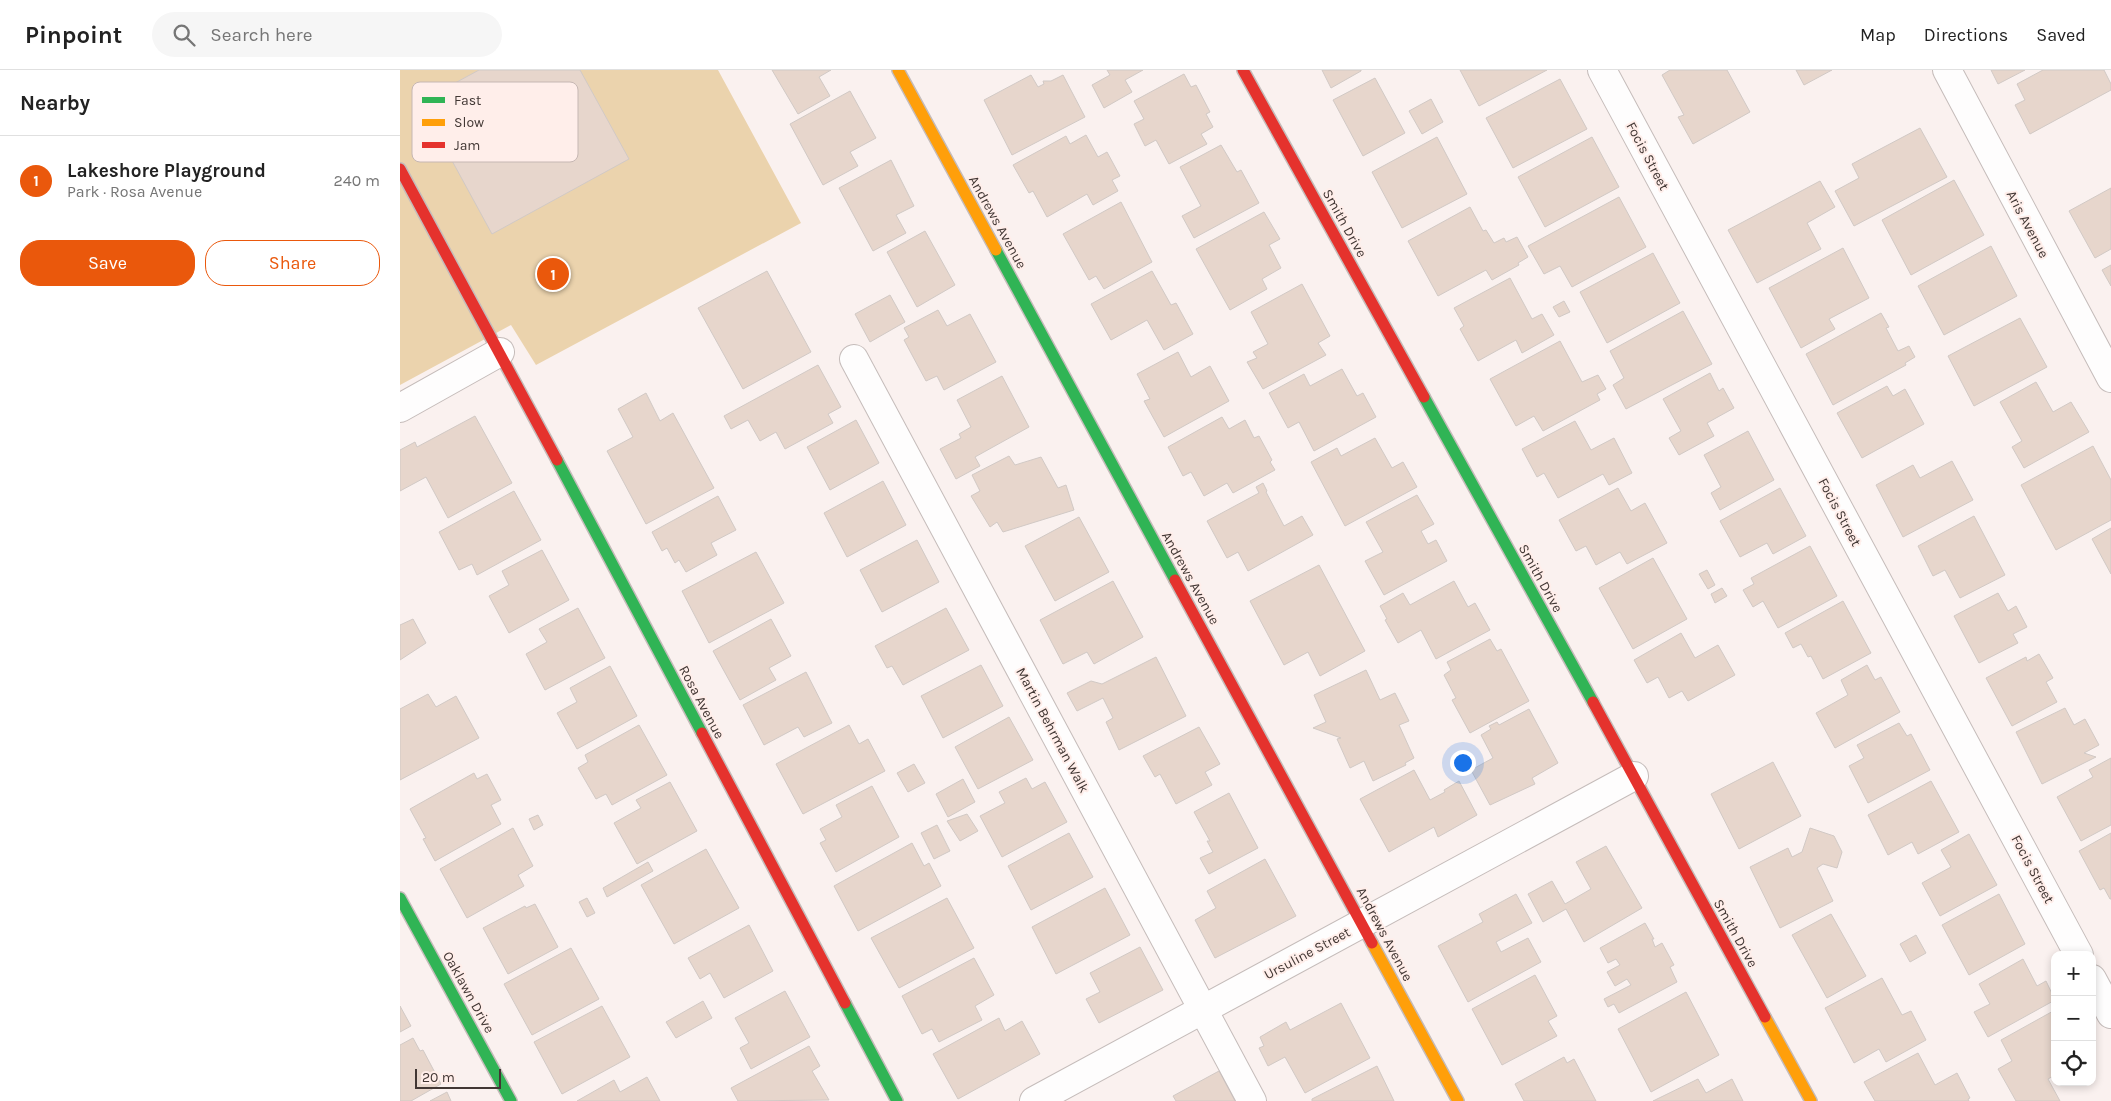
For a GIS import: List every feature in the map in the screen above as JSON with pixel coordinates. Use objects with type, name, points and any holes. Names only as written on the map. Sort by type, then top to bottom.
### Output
[{"type":"street","name":"Andrews Avenue","points":[[898,70],[1458,1101]]},
{"type":"street","name":"Smith Drive","points":[[1243,70],[1634,776],[1811,1101]]},
{"type":"street","name":"Focis Street","points":[[1602,70],[2077,951]]},
{"type":"street","name":"Aris Avenue","points":[[1946,70],[2111,378]]},
{"type":"street","name":"Rosa Avenue","points":[[400,169],[481,316],[897,1101]]},
{"type":"street","points":[[400,408],[500,352]]},
{"type":"street","name":"Martin Behrman Walk","points":[[854,359],[1252,1101]]},
{"type":"street","name":"Ursuline Street","points":[[1034,1101],[1634,776]]},
{"type":"street","name":"Oaklawn Drive","points":[[400,898],[511,1101]]},
{"type":"street","points":[[2096,986],[2111,1014]]},
{"type":"shaded area","points":[[400,70],[718,70],[801,223],[536,365],[511,325],[400,385]]},
{"type":"building","points":[[479,70],[580,70],[629,159],[492,234],[453,162],[578,162],[578,82],[457,82]]},
{"type":"building","points":[[772,70],[831,70],[819,77],[830,96],[798,114]]},
{"type":"building","points":[[1107,70],[1143,70],[1125,80],[1132,92],[1104,108],[1092,85],[1110,75]]},
{"type":"building","points":[[1322,70],[1361,70],[1361,71],[1331,88]]},
{"type":"building","points":[[1460,70],[1547,70],[1479,106]]},
{"type":"building","points":[[1670,70],[1727,70],[1750,112],[1693,144],[1678,117],[1684,115],[1662,75]]},
{"type":"building","points":[[1796,70],[1832,70],[1804,85]]},
{"type":"building","points":[[1991,70],[2025,70],[1998,84]]},
{"type":"building","points":[[2043,70],[2104,70],[2111,84],[2111,90],[2030,134],[2015,105],[2025,100],[2017,84]]},
{"type":"building","points":[[1184,74],[1191,87],[1196,85],[1210,112],[1206,114],[1213,127],[1201,134],[1207,144],[1169,164],[1156,140],[1145,146],[1134,124],[1144,119],[1134,101]]},
{"type":"building","points":[[1031,75],[1038,87],[1044,84],[1043,81],[1051,81],[1063,75],[1085,117],[1012,155],[984,100]]},
{"type":"building","points":[[1375,78],[1405,133],[1363,156],[1333,100]]},
{"type":"building","points":[[1560,79],[1587,129],[1513,168],[1486,118]]},
{"type":"building","points":[[850,91],[876,138],[850,152],[858,166],[823,185],[790,124]]},
{"type":"building","points":[[1431,99],[1443,122],[1422,134],[1409,111]]},
{"type":"building","points":[[1920,128],[1947,177],[1854,226],[1835,191],[1859,178],[1852,164]]},
{"type":"building","points":[[1086,135],[1098,157],[1107,152],[1120,176],[1112,180],[1118,191],[1093,205],[1087,194],[1047,217],[1033,191],[1029,193],[1013,165],[1066,136],[1070,144]]},
{"type":"building","points":[[1437,137],[1467,194],[1402,228],[1372,172]]},
{"type":"building","points":[[1592,137],[1619,187],[1545,227],[1518,177]]},
{"type":"building","points":[[1221,145],[1237,172],[1241,170],[1259,203],[1194,238],[1182,216],[1201,206],[1180,167]]},
{"type":"building","points":[[891,160],[914,206],[896,215],[906,233],[873,251],[839,188]]},
{"type":"building","points":[[1954,180],[1984,235],[1911,275],[1882,220]]},
{"type":"building","points":[[1820,181],[1835,207],[1807,223],[1821,249],[1757,283],[1728,230]]},
{"type":"building","points":[[2111,188],[2111,249],[2095,258],[2069,211]]},
{"type":"building","points":[[1619,197],[1646,247],[1572,287],[1560,266],[1544,274],[1528,246]]},
{"type":"building","points":[[1121,202],[1152,262],[1104,289],[1096,276],[1089,280],[1063,234]]},
{"type":"building","points":[[1470,207],[1483,231],[1486,230],[1494,243],[1504,238],[1506,242],[1517,237],[1528,257],[1518,263],[1519,265],[1492,280],[1486,270],[1438,296],[1408,241]]},
{"type":"building","points":[[1264,212],[1280,239],[1269,245],[1281,268],[1262,279],[1267,289],[1230,310],[1196,249]]},
{"type":"building","points":[[925,231],[955,285],[917,307],[887,252]]},
{"type":"building","points":[[1991,246],[2017,296],[1944,335],[1918,286]]},
{"type":"building","points":[[1843,248],[1869,298],[1829,319],[1835,329],[1801,348],[1769,288]]},
{"type":"building","points":[[1653,253],[1680,303],[1607,343],[1580,292]]},
{"type":"building","points":[[2111,265],[2111,286],[2102,270]]},
{"type":"building","points":[[767,271],[811,352],[743,389],[698,308]]},
{"type":"building","points":[[1152,271],[1171,305],[1176,303],[1193,334],[1164,350],[1147,320],[1111,340],[1091,304]]},
{"type":"building","points":[[1510,278],[1532,319],[1542,314],[1554,335],[1522,353],[1516,340],[1478,361],[1460,329],[1464,326],[1454,308]]},
{"type":"building","points":[[1302,284],[1330,336],[1318,343],[1326,355],[1263,389],[1247,362],[1257,358],[1253,352],[1268,344],[1251,312]]},
{"type":"building","points":[[890,295],[905,322],[870,342],[855,314]]},
{"type":"building","points":[[1564,301],[1570,312],[1559,317],[1553,307]]},
{"type":"building","points":[[938,310],[947,326],[970,314],[996,362],[944,390],[937,376],[926,381],[904,340],[909,337],[904,328]]},
{"type":"building","points":[[1683,311],[1712,364],[1626,409],[1613,385],[1624,378],[1610,351]]},
{"type":"building","points":[[1881,313],[1889,327],[1886,328],[1898,351],[1909,346],[1915,357],[1905,363],[1906,365],[1833,405],[1806,354]]},
{"type":"building","points":[[2020,318],[2047,367],[1974,406],[1948,356]]},
{"type":"building","points":[[1560,341],[1582,382],[1598,375],[1606,389],[1597,394],[1600,400],[1543,431],[1534,416],[1516,426],[1490,379]]},
{"type":"building","points":[[1178,352],[1191,377],[1210,366],[1229,401],[1164,437],[1144,401],[1150,399],[1137,374]]},
{"type":"building","points":[[818,365],[841,407],[828,414],[833,423],[785,449],[776,432],[760,441],[748,420],[731,429],[724,416]]},
{"type":"building","points":[[1342,369],[1357,396],[1363,393],[1376,417],[1314,451],[1299,422],[1288,428],[1269,393],[1304,374],[1310,386]]},
{"type":"building","points":[[1710,373],[1719,391],[1723,388],[1734,408],[1707,423],[1714,436],[1679,455],[1669,438],[1681,431],[1663,399]]},
{"type":"building","points":[[1002,376],[1029,427],[975,457],[980,466],[956,479],[940,449],[961,438],[959,434],[971,427],[957,400]]},
{"type":"building","points":[[2036,382],[2053,412],[2071,402],[2089,432],[2024,468],[2012,447],[2022,441],[2000,402]]},
{"type":"building","points":[[1887,386],[1893,396],[1905,389],[1924,424],[1862,458],[1837,413]]},
{"type":"building","points":[[646,393],[660,421],[673,413],[714,488],[646,524],[607,451],[633,437],[618,409]]},
{"type":"building","points":[[475,416],[512,483],[448,518],[426,477],[400,491],[400,450],[415,442],[417,447]]},
{"type":"building","points":[[1222,417],[1229,429],[1245,420],[1254,438],[1259,436],[1272,460],[1270,462],[1275,470],[1233,493],[1227,483],[1204,496],[1191,472],[1183,476],[1168,447]]},
{"type":"building","points":[[856,420],[879,463],[830,490],[807,447]]},
{"type":"building","points":[[1575,421],[1591,450],[1614,438],[1632,473],[1609,485],[1603,474],[1558,498],[1544,473],[1537,477],[1522,449]]},
{"type":"building","points":[[1748,431],[1774,480],[1720,510],[1711,493],[1721,487],[1704,455]]},
{"type":"building","points":[[1375,438],[1392,468],[1403,462],[1417,487],[1345,526],[1311,462],[1337,448],[1341,456]]},
{"type":"building","points":[[2093,446],[2111,480],[2111,520],[2056,550],[2021,485]]},
{"type":"building","points":[[1009,456],[1015,465],[1041,457],[1058,488],[1066,485],[1074,510],[1003,532],[997,522],[990,527],[971,496],[980,491],[972,475]]},
{"type":"building","points":[[1952,461],[1973,500],[1903,537],[1876,485],[1913,465],[1920,478]]},
{"type":"building","points":[[883,481],[906,525],[847,557],[824,513]]},
{"type":"building","points":[[1263,483],[1284,526],[1302,516],[1313,535],[1248,571],[1238,552],[1227,558],[1207,521],[1259,493],[1256,487]]},
{"type":"building","points":[[1618,488],[1631,511],[1645,503],[1667,543],[1627,564],[1620,552],[1596,565],[1586,546],[1576,551],[1559,520]]},
{"type":"building","points":[[1780,488],[1806,536],[1773,554],[1767,543],[1740,557],[1720,521]]},
{"type":"building","points":[[514,491],[541,540],[477,575],[472,564],[459,570],[439,532]]},
{"type":"building","points":[[1417,495],[1434,524],[1421,531],[1428,544],[1436,540],[1447,561],[1384,595],[1365,561],[1383,552],[1366,522]]},
{"type":"building","points":[[718,496],[736,530],[711,543],[717,555],[686,572],[679,560],[675,563],[667,548],[662,551],[652,532]]},
{"type":"building","points":[[1974,516],[2005,575],[1960,598],[1945,570],[1933,576],[1918,546]]},
{"type":"building","points":[[1079,517],[1109,572],[1055,601],[1025,546]]},
{"type":"building","points":[[2111,528],[2111,574],[2092,539]]},
{"type":"building","points":[[917,540],[939,582],[882,612],[860,570]]},
{"type":"building","points":[[1810,546],[1837,596],[1778,628],[1763,601],[1753,607],[1743,590],[1754,584],[1751,578]]},
{"type":"building","points":[[542,550],[569,600],[509,633],[489,596],[509,585],[502,571]]},
{"type":"building","points":[[756,552],[784,603],[709,643],[682,591]]},
{"type":"building","points":[[1653,558],[1687,619],[1633,649],[1599,588]]},
{"type":"building","points":[[1319,565],[1365,651],[1320,676],[1308,652],[1284,665],[1250,601]]},
{"type":"building","points":[[1707,570],[1715,585],[1708,589],[1699,574]]},
{"type":"building","points":[[1113,581],[1143,637],[1094,664],[1087,652],[1063,664],[1040,620]]},
{"type":"building","points":[[1454,581],[1468,607],[1475,603],[1490,630],[1436,659],[1421,630],[1398,643],[1385,620],[1387,619],[1380,606],[1403,593],[1410,605]]},
{"type":"building","points":[[1722,588],[1727,596],[1715,603],[1711,594]]},
{"type":"building","points":[[1998,593],[2008,611],[2016,606],[2027,627],[2013,634],[2018,643],[1979,663],[1954,616]]},
{"type":"building","points":[[1843,601],[1871,653],[1823,679],[1811,656],[1808,657],[1801,644],[1793,648],[1785,633]]},
{"type":"building","points":[[578,608],[605,658],[545,690],[526,654],[547,642],[539,629]]},
{"type":"building","points":[[946,608],[969,650],[903,685],[892,666],[887,668],[875,646]]},
{"type":"building","points":[[413,619],[426,643],[400,660],[400,625]]},
{"type":"building","points":[[771,619],[791,656],[769,668],[776,680],[740,700],[713,651]]},
{"type":"building","points":[[1681,633],[1695,658],[1718,645],[1735,675],[1688,701],[1682,691],[1669,698],[1658,677],[1647,683],[1634,660]]},
{"type":"building","points":[[1490,639],[1497,651],[1501,649],[1529,701],[1470,733],[1452,700],[1456,698],[1444,675],[1451,670],[1447,662]]},
{"type":"building","points":[[2039,654],[2053,678],[2046,682],[2057,702],[2012,726],[1986,678],[2026,657],[2027,661]]},
{"type":"building","points":[[1156,657],[1186,716],[1119,750],[1106,722],[1113,718],[1103,698],[1077,711],[1067,693],[1091,681],[1102,684]]},
{"type":"building","points":[[981,665],[1003,706],[943,738],[921,696]]},
{"type":"building","points":[[1867,665],[1875,680],[1881,677],[1900,712],[1835,748],[1816,713],[1848,695],[1841,680]]},
{"type":"building","points":[[610,666],[637,716],[577,749],[557,713],[577,702],[570,688]]},
{"type":"building","points":[[1366,670],[1380,700],[1395,693],[1409,721],[1399,725],[1414,758],[1405,763],[1406,765],[1373,781],[1364,761],[1350,768],[1337,739],[1341,738],[1313,728],[1326,722],[1314,695]]},
{"type":"building","points":[[806,672],[832,723],[804,737],[798,727],[764,745],[743,705]]},
{"type":"building","points":[[428,694],[436,707],[456,696],[479,738],[400,780],[400,709]]},
{"type":"building","points":[[2065,708],[2074,725],[2085,719],[2099,745],[2084,753],[2096,757],[2042,784],[2016,732]]},
{"type":"building","points":[[1529,709],[1558,763],[1532,778],[1535,784],[1490,805],[1471,770],[1493,758],[1481,735],[1491,729],[1489,726],[1497,722],[1499,725]]},
{"type":"building","points":[[1009,717],[1033,760],[978,789],[955,747]]},
{"type":"building","points":[[1899,723],[1907,736],[1911,734],[1930,770],[1868,803],[1849,766],[1864,758],[1857,745]]},
{"type":"building","points":[[639,725],[667,775],[612,805],[606,794],[596,799],[578,768],[588,762],[585,755]]},
{"type":"building","points":[[849,725],[859,744],[868,739],[885,771],[803,814],[776,764]]},
{"type":"building","points":[[1199,727],[1220,764],[1205,772],[1212,785],[1176,804],[1160,774],[1155,777],[1143,756]]},
{"type":"building","points":[[2111,758],[2111,825],[2081,841],[2057,797],[2093,777],[2089,770]]},
{"type":"building","points":[[1773,762],[1801,816],[1739,849],[1711,794]]},
{"type":"building","points":[[914,764],[925,783],[908,792],[897,773]]},
{"type":"building","points":[[1414,770],[1430,800],[1445,792],[1444,790],[1459,781],[1477,815],[1438,837],[1434,827],[1389,852],[1360,799]]},
{"type":"building","points":[[474,773],[477,779],[487,774],[501,800],[491,805],[501,824],[435,861],[423,839],[426,838],[410,809]]},
{"type":"building","points":[[1026,778],[1032,789],[1045,782],[1067,822],[1002,857],[980,816],[1005,803],[999,792]]},
{"type":"building","points":[[963,779],[975,802],[948,817],[936,794]]},
{"type":"building","points":[[1931,781],[1959,832],[1918,854],[1912,842],[1888,855],[1868,815]]},
{"type":"building","points":[[670,782],[697,831],[637,864],[614,823],[641,808],[636,800]]},
{"type":"building","points":[[872,786],[899,837],[836,872],[820,843],[826,840],[820,829],[842,817],[836,805]]},
{"type":"building","points":[[1229,793],[1258,848],[1209,874],[1200,858],[1213,852],[1207,841],[1210,841],[1194,812]]},
{"type":"building","points":[[967,814],[978,831],[960,841],[947,821]]},
{"type":"building","points":[[538,815],[543,825],[534,830],[529,819]]},
{"type":"building","points":[[937,825],[950,851],[934,859],[921,833]]},
{"type":"building","points":[[513,828],[533,866],[518,875],[524,886],[467,918],[440,869]]},
{"type":"building","points":[[1810,828],[1834,836],[1842,852],[1837,868],[1823,864],[1817,868],[1833,901],[1780,928],[1750,867],[1788,848],[1792,857],[1802,852]]},
{"type":"building","points":[[1069,833],[1093,877],[1031,910],[1008,866]]},
{"type":"building","points":[[2111,833],[2110,899],[2104,888],[2100,890],[2079,851]]},
{"type":"building","points":[[1969,834],[1997,885],[1940,916],[1922,883],[1951,867],[1941,850]]},
{"type":"building","points":[[912,843],[924,866],[929,863],[941,886],[858,931],[834,886]]},
{"type":"building","points":[[1606,846],[1642,908],[1584,942],[1566,909],[1543,922],[1528,894],[1552,881],[1565,904],[1591,889],[1576,862]]},
{"type":"building","points":[[706,849],[739,908],[674,944],[641,885]]},
{"type":"building","points":[[1265,859],[1296,916],[1215,958],[1195,920],[1216,908],[1207,891]]},
{"type":"building","points":[[648,862],[653,871],[607,897],[603,888]]},
{"type":"building","points":[[1105,888],[1130,935],[1056,974],[1032,927]]},
{"type":"building","points":[[1516,894],[1532,923],[1496,942],[1501,952],[1528,938],[1541,962],[1468,1002],[1438,946],[1483,922],[1479,914]]},
{"type":"building","points":[[1999,894],[2025,944],[1969,975],[1942,925]]},
{"type":"building","points":[[587,898],[595,913],[587,917],[579,902]]},
{"type":"building","points":[[947,898],[974,948],[899,988],[871,938]]},
{"type":"building","points":[[535,904],[558,947],[508,974],[483,928],[525,906],[526,908]]},
{"type":"building","points":[[1831,914],[1866,976],[1827,998],[1792,935]]},
{"type":"building","points":[[1645,923],[1654,939],[1652,939],[1655,947],[1662,943],[1674,965],[1670,967],[1677,982],[1619,1013],[1614,1004],[1608,1007],[1604,999],[1631,985],[1627,979],[1615,986],[1607,972],[1620,965],[1616,959],[1608,963],[1600,948]]},
{"type":"building","points":[[749,925],[773,971],[724,998],[710,973],[700,979],[688,958]]},
{"type":"building","points":[[1916,935],[1926,953],[1910,962],[1900,944]]},
{"type":"building","points":[[1140,947],[1163,990],[1099,1023],[1086,999],[1100,992],[1090,973]]},
{"type":"building","points":[[571,948],[599,999],[532,1035],[504,984]]},
{"type":"building","points":[[974,958],[994,995],[975,1006],[982,1020],[939,1042],[932,1029],[922,1034],[902,996]]},
{"type":"building","points":[[2023,959],[2037,986],[2046,981],[2051,992],[2051,1002],[1988,1037],[1974,1012],[1990,1004],[1979,984]]},
{"type":"building","points":[[1535,975],[1557,1016],[1548,1021],[1557,1036],[1502,1065],[1472,1009]]},
{"type":"building","points":[[1882,978],[1902,1015],[1911,1011],[1926,1040],[1886,1062],[1879,1049],[1854,1063],[1825,1008]]},
{"type":"building","points":[[785,991],[810,1037],[751,1069],[740,1048],[749,1043],[735,1018]]},
{"type":"building","points":[[1686,992],[1719,1055],[1651,1092],[1618,1029]]},
{"type":"building","points":[[703,1001],[712,1018],[676,1038],[666,1022]]},
{"type":"building","points":[[1341,1003],[1370,1058],[1305,1093],[1285,1057],[1268,1066],[1259,1048],[1264,1046],[1260,1037],[1286,1022],[1290,1030]]},
{"type":"building","points":[[400,1006],[411,1026],[400,1032]]},
{"type":"building","points":[[602,1006],[630,1057],[562,1094],[534,1042]]},
{"type":"building","points":[[2051,1012],[2051,1077],[2048,1079],[2060,1101],[2016,1101],[1998,1069],[2012,1061],[2001,1040]]},
{"type":"building","points":[[999,1018],[1005,1031],[1022,1021],[1040,1054],[958,1099],[933,1054]]},
{"type":"building","points":[[413,1038],[420,1051],[423,1050],[441,1084],[411,1101],[400,1101],[400,1045]]},
{"type":"building","points":[[809,1046],[820,1066],[812,1071],[829,1100],[738,1101],[731,1088]]},
{"type":"building","points":[[1918,1053],[1935,1085],[1957,1073],[1970,1098],[1968,1099],[1969,1101],[1875,1101],[1864,1082]]},
{"type":"building","points":[[1564,1057],[1567,1063],[1574,1059],[1596,1101],[1524,1101],[1515,1084]]},
{"type":"building","points":[[1377,1066],[1394,1101],[1312,1101],[1312,1099]]},
{"type":"building","points":[[1219,1071],[1235,1101],[1176,1101],[1173,1096]]},
{"type":"building","points":[[647,1077],[660,1101],[577,1101],[614,1080],[620,1092]]},
{"type":"building","points":[[1698,1079],[1706,1093],[1732,1079],[1743,1101],[1653,1101]]},
{"type":"building","points":[[447,1092],[451,1101],[430,1101]]},
{"type":"traffic: fast","points":[[996,250],[1175,580]]},
{"type":"traffic: fast","points":[[1424,397],[1593,702]]},
{"type":"traffic: fast","points":[[557,460],[702,733]]},
{"type":"traffic: fast","points":[[400,898],[511,1101]]},
{"type":"traffic: fast","points":[[845,1003],[897,1101]]},
{"type":"traffic: slow","points":[[898,70],[996,250]]},
{"type":"traffic: slow","points":[[1372,943],[1458,1101]]},
{"type":"traffic: slow","points":[[1765,1017],[1811,1101]]},
{"type":"traffic: jam","points":[[1243,70],[1424,397]]},
{"type":"traffic: jam","points":[[400,169],[557,460]]},
{"type":"traffic: jam","points":[[1175,580],[1372,943]]},
{"type":"traffic: jam","points":[[1593,702],[1765,1017]]},
{"type":"traffic: jam","points":[[702,733],[845,1003]]},
{"type":"place","name":"Lakeshore Playground","points":[[553,274]]}]
